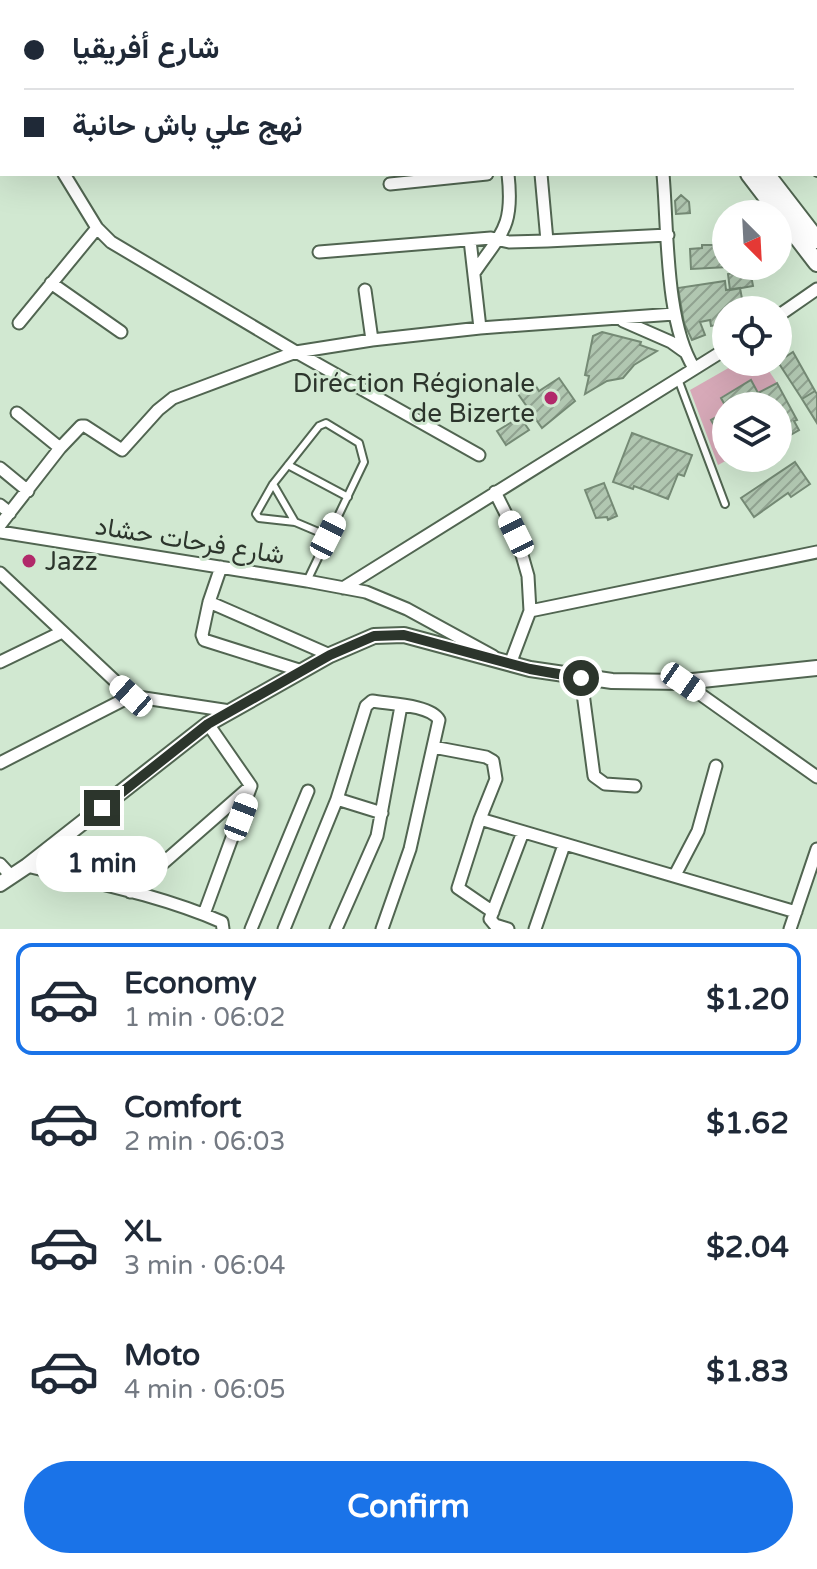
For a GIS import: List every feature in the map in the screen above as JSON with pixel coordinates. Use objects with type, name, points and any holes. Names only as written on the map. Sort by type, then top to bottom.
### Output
[{"type":"main road","points":[[751,176],[817,263]]},
{"type":"main road","points":[[768,176],[811,225],[817,240]]},
{"type":"street","points":[[65,176],[97,228],[111,242],[296,352],[479,455]]},
{"type":"street","points":[[390,184],[468,176]]},
{"type":"street","points":[[474,273],[510,214],[508,176]]},
{"type":"street","points":[[541,176],[547,241]]},
{"type":"street","points":[[663,176],[674,314],[685,352],[694,368]]},
{"type":"street","points":[[19,323],[97,228]]},
{"type":"street","points":[[319,252],[498,238],[509,242],[668,235]]},
{"type":"street","points":[[470,240],[480,328]]},
{"type":"street","points":[[51,283],[121,332]]},
{"type":"street","points":[[792,306],[817,289]]},
{"type":"street","points":[[365,290],[372,340]]},
{"type":"street","points":[[0,525],[5,509],[28,491],[77,428],[85,426],[122,450],[173,398],[296,352],[480,328],[674,314]]},
{"type":"street","points":[[618,320],[671,342],[685,352]]},
{"type":"street","points":[[343,588],[712,357]]},
{"type":"street","points":[[17,413],[60,448]]},
{"type":"street","points":[[0,468],[28,491]]},
{"type":"street","points":[[495,492],[523,553],[530,611],[505,663]]},
{"type":"street","name":"شارع فرحات حشاد","points":[[0,532],[366,592],[407,609],[505,663]]},
{"type":"street","points":[[530,611],[817,552]]},
{"type":"street","points":[[221,567],[202,635],[207,643],[302,671]]},
{"type":"street","points":[[0,573],[60,633],[131,696],[230,711]]},
{"type":"street","points":[[209,602],[330,655]]},
{"type":"street","points":[[0,662],[60,633]]},
{"type":"street","points":[[0,864],[6,880],[208,724],[360,640],[388,634],[422,639],[505,663],[581,678],[683,682],[817,668]]},
{"type":"street","points":[[581,678],[594,776],[605,784],[635,786]]},
{"type":"street","points":[[683,682],[817,777]]},
{"type":"street","points":[[0,763],[131,696]]},
{"type":"street","points":[[284,929],[337,799],[368,702],[428,710],[437,716],[438,728],[410,849],[382,929]]},
{"type":"street","points":[[336,929],[377,836],[401,706]]},
{"type":"street","points":[[208,724],[251,786]]},
{"type":"street","points":[[433,747],[493,761],[496,779],[458,888],[493,912]]},
{"type":"street","points":[[675,875],[698,831],[716,766]]},
{"type":"street","points":[[130,892],[251,786]]},
{"type":"street","points":[[204,914],[251,786]]},
{"type":"street","points":[[251,929],[308,791]]},
{"type":"street","points":[[337,799],[382,813]]},
{"type":"street","points":[[480,819],[796,912]]},
{"type":"street","points":[[508,929],[491,922],[523,832]]},
{"type":"street","points":[[535,929],[564,845]]},
{"type":"street","points":[[790,929],[817,849]]},
{"type":"street","points":[[27,866],[204,914],[222,922],[223,929]]},
{"type":"lane","points":[[678,379],[725,504]]},
{"type":"lane","points":[[307,581],[364,462],[359,443],[326,423],[319,426],[273,484],[256,514],[259,518],[295,522],[328,536]]},
{"type":"lane","points":[[288,465],[348,497]]},
{"type":"lane","points":[[273,484],[295,522]]},
{"type":"shaded area","points":[[714,376],[772,376],[777,383],[760,392],[751,381],[730,392],[712,392],[712,449],[690,390]]},
{"type":"building","points":[[681,195],[689,202],[690,213],[676,214],[675,201]]},
{"type":"building","points":[[702,245],[712,245],[712,268],[691,269],[690,249],[702,248]]},
{"type":"building","points":[[729,280],[752,280],[753,286],[730,290]]},
{"type":"building","points":[[725,281],[726,290],[740,288],[742,296],[712,296],[712,326],[710,320],[700,322],[705,335],[692,340],[684,323],[678,288]]},
{"type":"building","points":[[602,332],[641,342],[640,345],[657,351],[634,365],[623,378],[607,381],[585,394],[589,376],[585,375],[593,336]]},
{"type":"building","points":[[792,353],[815,391],[802,399],[787,376],[792,376]]},
{"type":"building","points":[[559,378],[575,401],[542,428],[516,391],[532,380],[539,391]]},
{"type":"building","points":[[751,380],[757,392],[731,392]]},
{"type":"building","points":[[777,383],[782,392],[760,392]]},
{"type":"building","points":[[815,391],[817,394],[817,423],[802,399]]},
{"type":"building","points":[[792,411],[797,420],[794,421],[799,430],[792,434]]},
{"type":"building","points":[[520,417],[529,430],[506,445],[497,431]]},
{"type":"building","points":[[632,433],[692,455],[684,476],[678,474],[668,499],[613,482]]},
{"type":"building","points":[[795,462],[810,484],[791,497],[788,493],[754,517],[741,498],[780,472],[792,472]]},
{"type":"building","points":[[604,483],[617,516],[608,520],[607,517],[596,518],[585,490]]},
{"type":"place","name":"Diréction Régionale de Bizerte","points":[[551,398]]},
{"type":"place","name":"Jazz","points":[[29,561]]},
{"type":"route","points":[[102,808],[208,724],[330,655],[374,636],[404,635],[530,669],[581,678]]}]
